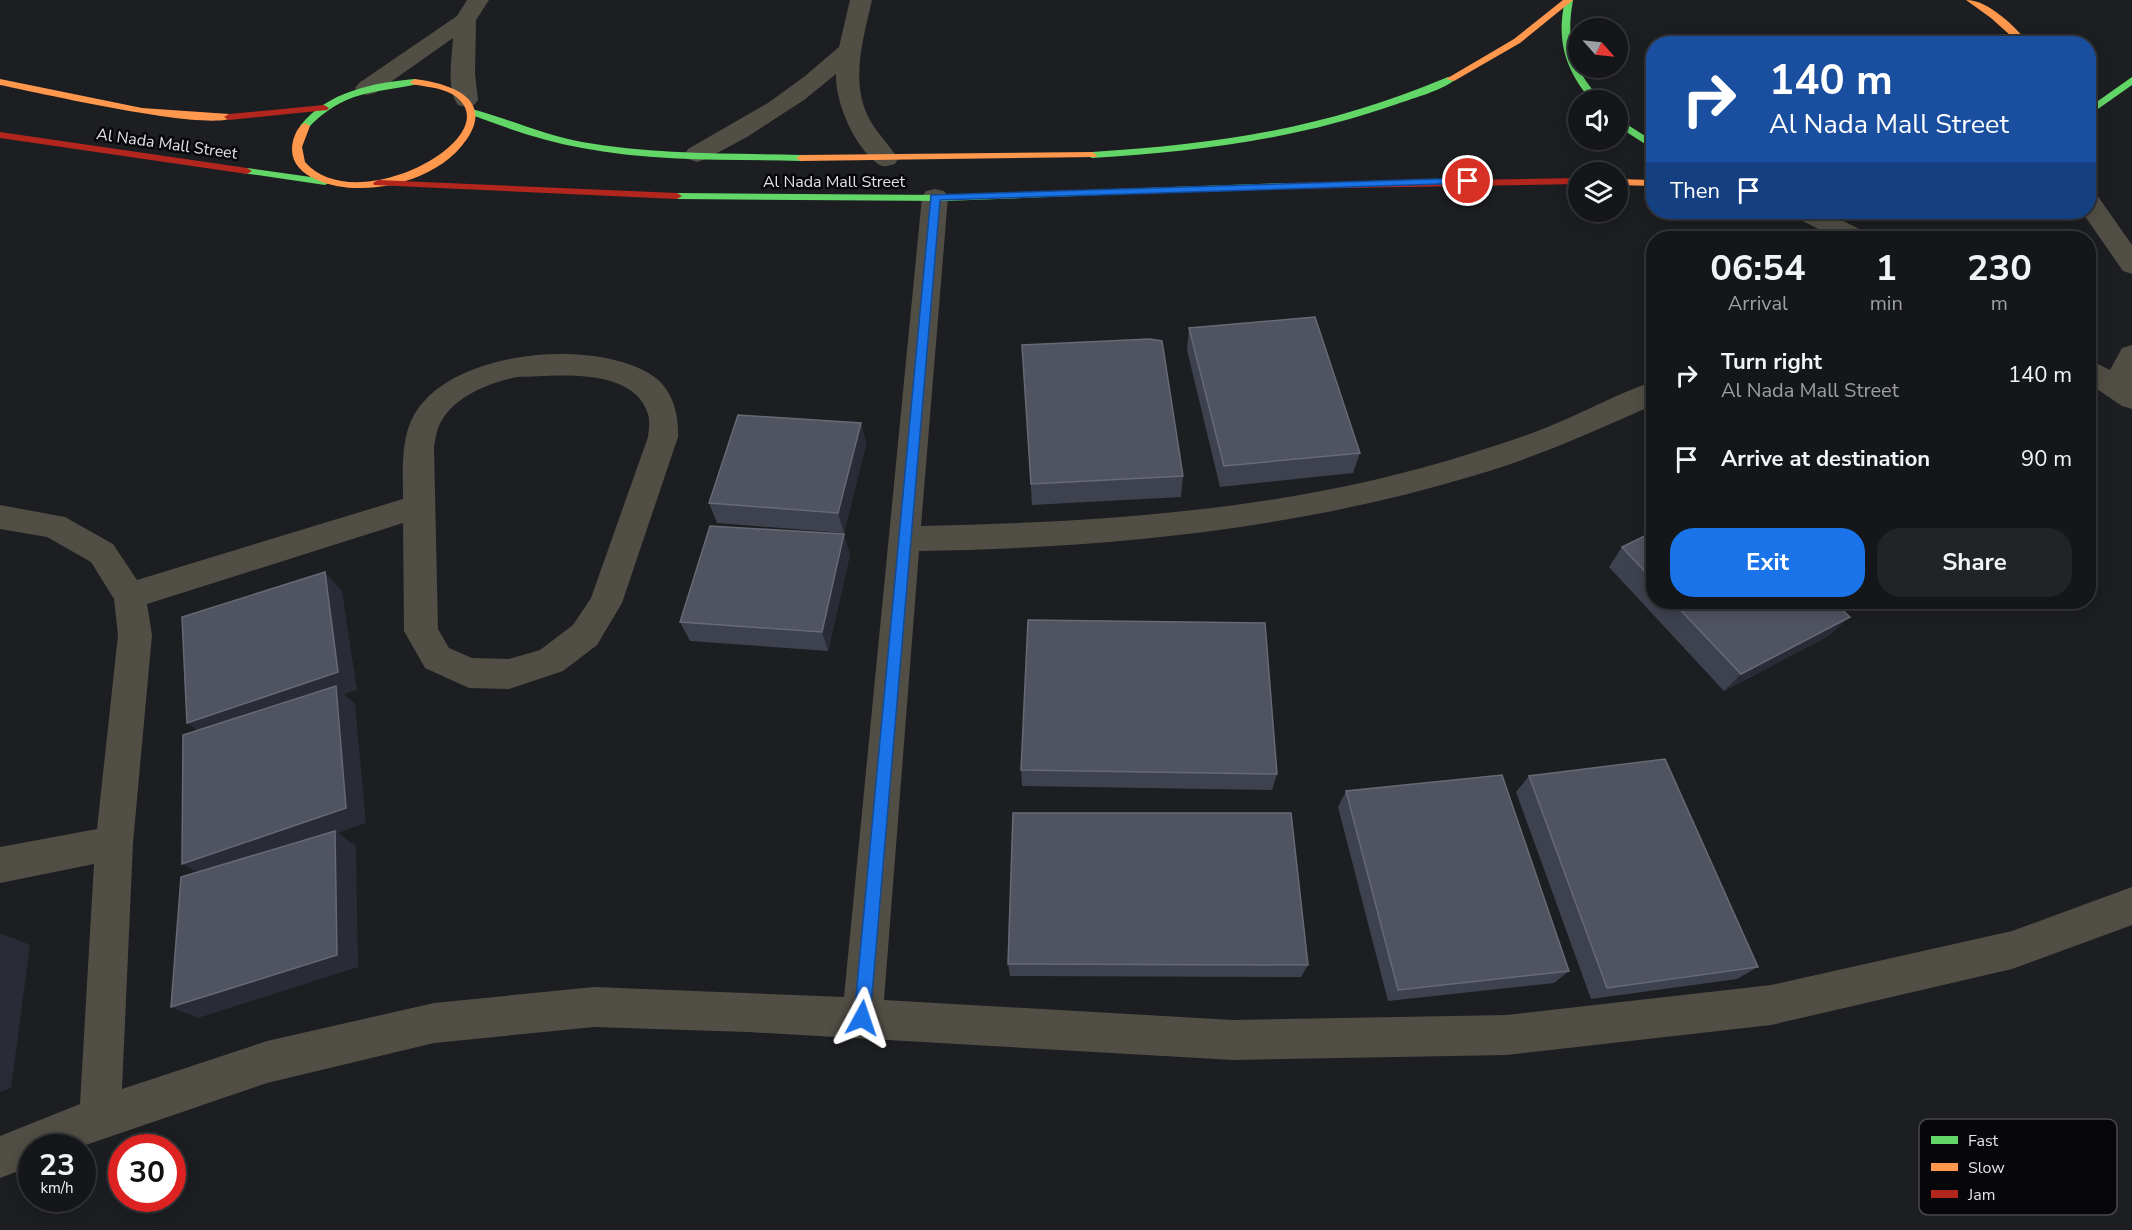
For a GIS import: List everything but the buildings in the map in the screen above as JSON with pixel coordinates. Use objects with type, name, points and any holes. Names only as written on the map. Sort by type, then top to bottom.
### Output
[{"type":"street","points":[[367,88],[465,20],[478,0]]},
{"type":"street","points":[[861,0],[849,50],[846,77],[850,105],[864,132],[886,159]]},
{"type":"street","points":[[1569,0],[1563,17],[1562,36],[1567,56],[1576,76],[1588,90]]},
{"type":"street","name":"Al Nada Mall Street","points":[[0,82],[147,112],[183,122],[324,108],[367,88],[391,83],[415,82],[436,84],[453,91],[469,106],[504,125],[571,143],[602,148],[697,154],[886,159],[1108,153],[1227,145],[1285,135],[1339,121],[1435,87],[1476,67],[1513,46],[1569,0]]},
{"type":"street","points":[[1970,0],[1994,16],[2017,36]]},
{"type":"street","points":[[378,183],[428,168],[449,155],[462,141],[471,126],[463,73],[465,20]]},
{"type":"street","points":[[697,154],[743,130],[784,104],[820,77],[849,50]]},
{"type":"street","points":[[2096,107],[2132,80]]},
{"type":"street","points":[[324,108],[298,136],[296,151],[300,164],[312,175],[330,182]]},
{"type":"street","points":[[1628,129],[1646,141]]},
{"type":"street","name":"Al Nada Mall Street","points":[[0,135],[353,185],[378,183],[613,195],[935,197],[1430,182],[1568,181]]},
{"type":"street","points":[[146,156],[172,144]]},
{"type":"street","points":[[1628,182],[1646,183]]},
{"type":"street","points":[[862,1018],[935,197]]},
{"type":"street","points":[[2096,213],[2132,265]]},
{"type":"street","points":[[1819,219],[1843,231]]},
{"type":"street","points":[[2127,395],[2122,377],[2132,355]]},
{"type":"street","points":[[517,367],[598,368],[622,372],[643,383],[657,398],[664,417],[663,437],[606,603],[585,635],[551,661],[509,674],[469,673],[437,658],[421,631],[418,506],[419,447],[424,425],[439,404],[461,386],[488,373],[517,367]]},
{"type":"street","points":[[2096,374],[2127,395]]},
{"type":"street","points":[[904,540],[1005,539],[1106,533],[1204,522],[1300,507],[1392,486],[1478,462],[1559,434],[1646,396]]},
{"type":"street","points":[[130,596],[418,506]]},
{"type":"street","points":[[0,517],[54,526],[102,553],[130,596],[135,635],[114,843],[100,1117]]},
{"type":"street","points":[[0,865],[114,843]]},
{"type":"street","points":[[0,1157],[100,1117],[267,1062],[434,1023],[594,1006],[862,1018],[1233,1040],[1507,1035],[1771,1005],[2012,950],[2132,906]]},
{"type":"traffic: fast","points":[[1569,0],[1565,28],[1568,54],[1579,78],[1588,90]]},
{"type":"traffic: fast","points":[[1092,155],[1184,148],[1275,135],[1365,112],[1451,79]]},
{"type":"traffic: fast","points":[[2096,107],[2132,80]]},
{"type":"traffic: fast","points":[[305,126],[316,115],[341,98],[370,89],[415,82]]},
{"type":"traffic: fast","points":[[472,112],[535,134],[600,148],[675,155],[801,158]]},
{"type":"traffic: fast","points":[[1628,129],[1646,141]]},
{"type":"traffic: fast","points":[[247,171],[325,182]]},
{"type":"traffic: fast","points":[[677,196],[945,198],[1284,186]]},
{"type":"traffic: slow","points":[[1451,79],[1517,41],[1569,0]]},
{"type":"traffic: slow","points":[[1970,0],[1994,16],[2017,36]]},
{"type":"traffic: slow","points":[[0,82],[142,111],[229,117]]},
{"type":"traffic: slow","points":[[305,126],[298,142],[298,158],[304,168],[321,178],[341,184],[363,185],[407,177],[428,168],[445,157],[464,136],[470,118],[465,102],[454,91],[415,82]]},
{"type":"traffic: slow","points":[[801,158],[1092,155]]},
{"type":"traffic: slow","points":[[1628,182],[1646,183]]},
{"type":"traffic: jam","points":[[229,117],[324,108]]},
{"type":"traffic: jam","points":[[0,135],[247,171]]},
{"type":"traffic: jam","points":[[1284,186],[1568,181]]},
{"type":"traffic: jam","points":[[378,183],[677,196]]},
{"type":"route","points":[[862,1018],[935,197],[1096,194],[1468,181]]}]
